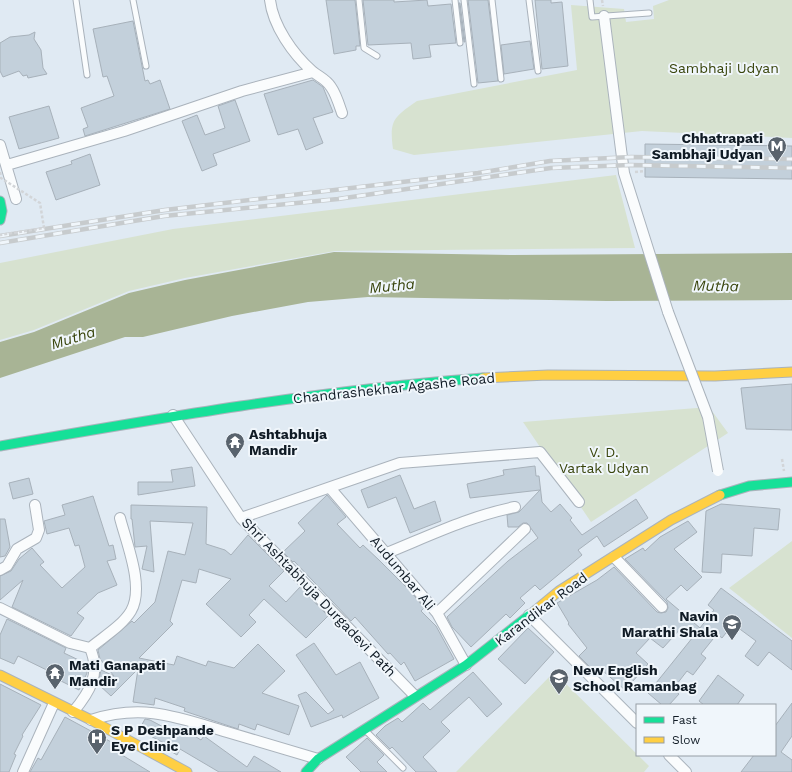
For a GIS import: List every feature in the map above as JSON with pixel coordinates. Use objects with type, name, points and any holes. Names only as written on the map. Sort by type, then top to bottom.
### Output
[{"type":"street","points":[[270,0],[277,25],[299,57],[313,72],[324,78],[333,89],[342,113]]},
{"type":"street","points":[[604,16],[624,173],[668,312],[708,417],[718,471]]},
{"type":"street","points":[[3,168],[124,131],[242,91],[313,72]]},
{"type":"street","points":[[0,145],[3,168],[16,199]]},
{"type":"street","points":[[0,201],[2,210],[0,220]]},
{"type":"street","name":"Chandrashekhar Agashe Road","points":[[0,446],[173,415],[355,390],[496,377],[635,374],[704,376],[792,372]]},
{"type":"street","name":"Shri Ashtabhuja Durgadevi Path","points":[[173,415],[240,518],[415,696]]},
{"type":"street","points":[[240,518],[400,463],[540,452],[579,502]]},
{"type":"street","name":"Karandikar Road","points":[[306,772],[318,759],[486,651],[560,591],[671,520],[718,496],[749,486],[792,482]]},
{"type":"street","name":"Audumbar Ali","points":[[330,488],[437,613],[466,665]]},
{"type":"street","points":[[0,570],[7,566],[17,548],[36,538],[39,530],[35,505]]},
{"type":"street","points":[[387,553],[459,523],[494,511],[515,507]]},
{"type":"street","points":[[90,648],[121,623],[131,610],[135,599],[136,578],[120,518]]},
{"type":"street","points":[[437,613],[525,529]]},
{"type":"street","points":[[614,557],[662,606]]},
{"type":"street","points":[[0,608],[70,643],[90,648]]},
{"type":"street","points":[[529,615],[636,723]]},
{"type":"street","points":[[73,712],[87,693],[95,668],[95,659],[90,648]]},
{"type":"street","points":[[0,675],[90,720],[187,772]]},
{"type":"street","points":[[23,772],[54,703]]},
{"type":"street","points":[[90,720],[112,713],[131,711],[166,714],[318,759]]},
{"type":"street","points":[[669,756],[686,772]]},
{"type":"lane","points":[[76,0],[87,75]]},
{"type":"lane","points":[[133,0],[146,66]]},
{"type":"lane","points":[[359,0],[364,48],[377,56]]},
{"type":"lane","points":[[455,0],[460,43]]},
{"type":"lane","points":[[464,0],[474,84]]},
{"type":"lane","points":[[492,0],[501,79]]},
{"type":"lane","points":[[529,0],[538,71]]},
{"type":"lane","points":[[590,0],[592,17],[649,13]]},
{"type":"lane","points":[[364,729],[403,768]]},
{"type":"path","points":[[0,235],[44,228],[40,203],[1,178],[3,168]]},
{"type":"green space","name":"Sambhaji Udyan","points":[[669,0],[792,0],[792,138],[642,131],[414,155],[393,149],[392,132],[395,120],[403,111],[417,101],[577,70],[571,5],[624,9],[626,22],[654,19],[653,6]]},
{"type":"green space","points":[[616,175],[635,248],[335,251],[185,278],[129,291],[34,330],[0,340],[0,263],[173,229]]},
{"type":"green space","name":"V. D. Vartak Udyan","points":[[709,407],[728,433],[591,522],[523,422]]},
{"type":"green space","points":[[792,541],[792,638],[729,588]]},
{"type":"green space","name":"New English School Ramanbag","points":[[554,672],[636,753],[636,756],[639,756],[649,766],[644,772],[456,772]]},
{"type":"water","name":"Mutha","points":[[334,252],[512,255],[792,253],[792,300],[607,301],[368,297],[308,302],[232,316],[143,337],[125,337],[0,378],[0,342],[34,332],[129,293],[185,280]]},
{"type":"building","points":[[326,0],[355,0],[360,46],[356,46],[356,50],[334,54]]},
{"type":"building","points":[[363,0],[394,0],[394,2],[427,0],[428,6],[451,4],[456,43],[429,45],[431,57],[413,59],[411,43],[368,45]]},
{"type":"building","points":[[468,0],[488,0],[498,81],[478,83]]},
{"type":"building","points":[[535,0],[551,0],[551,3],[562,2],[568,66],[542,69]]},
{"type":"building","points":[[460,3],[465,42],[464,42]]},
{"type":"building","points":[[133,21],[145,81],[148,80],[150,84],[160,80],[170,109],[85,136],[83,129],[88,127],[81,108],[114,96],[107,76],[103,77],[93,29]]},
{"type":"building","points":[[35,32],[34,39],[41,50],[43,68],[47,74],[28,78],[27,75],[23,76],[19,71],[3,77],[0,71],[0,43],[10,37],[29,35]]},
{"type":"building","points":[[530,41],[534,69],[504,74],[501,45]]},
{"type":"building","points":[[313,80],[323,87],[333,112],[313,118],[323,143],[306,150],[298,129],[278,135],[264,94]]},
{"type":"building","points":[[235,100],[250,141],[213,154],[217,165],[202,171],[182,121],[197,115],[205,135],[225,128],[218,106]]},
{"type":"building","points":[[49,106],[59,138],[19,149],[9,117]]},
{"type":"building","points":[[645,144],[792,146],[792,179],[645,177]]},
{"type":"building","points":[[90,154],[100,185],[56,200],[46,172],[72,164],[71,161]]},
{"type":"building","points":[[792,384],[792,430],[746,429],[741,388]]},
{"type":"building","points":[[535,466],[536,476],[539,476],[542,502],[551,512],[560,504],[572,518],[570,520],[582,535],[636,499],[648,518],[604,547],[597,536],[578,550],[582,555],[540,590],[535,585],[520,598],[525,603],[510,618],[506,614],[471,647],[452,627],[447,617],[508,561],[538,538],[527,523],[523,523],[518,527],[508,527],[507,515],[519,512],[540,490],[470,498],[467,484],[504,475],[503,470]]},
{"type":"building","points":[[192,467],[195,486],[138,495],[138,482],[173,482],[171,470]]},
{"type":"building","points":[[400,475],[414,509],[435,501],[441,521],[410,533],[396,497],[368,508],[361,490]]},
{"type":"building","points":[[29,478],[33,494],[13,499],[9,483]]},
{"type":"building","points":[[327,495],[346,517],[337,524],[360,548],[363,545],[412,593],[424,608],[421,611],[436,626],[454,659],[415,681],[404,662],[401,665],[390,653],[388,654],[355,617],[351,621],[294,561],[293,562],[283,552],[305,531],[298,523]]},
{"type":"building","points":[[93,496],[109,546],[113,545],[116,559],[107,561],[117,585],[98,593],[77,613],[84,618],[71,636],[12,607],[23,580],[0,600],[0,576],[11,571],[19,559],[32,548],[44,562],[40,565],[62,588],[85,567],[79,545],[75,546],[69,528],[47,534],[44,521],[65,515],[62,505]]},
{"type":"building","points":[[721,504],[780,509],[778,530],[754,528],[752,556],[722,554],[721,573],[702,572],[706,511]]},
{"type":"building","points":[[131,505],[207,507],[206,544],[225,550],[231,555],[248,535],[284,571],[269,586],[286,602],[300,587],[328,616],[306,638],[264,599],[249,615],[256,622],[241,637],[206,604],[231,579],[199,569],[196,583],[182,580],[170,621],[173,624],[139,658],[174,665],[177,656],[206,666],[208,661],[234,668],[258,644],[285,671],[262,693],[299,706],[289,735],[257,724],[255,730],[239,724],[238,729],[184,711],[185,708],[155,698],[154,705],[133,702],[138,669],[111,696],[98,684],[101,670],[114,676],[100,659],[98,650],[132,621],[134,623],[155,602],[168,551],[185,555],[193,523],[150,521],[154,572],[142,569],[147,546],[135,547],[131,519]]},
{"type":"building","points":[[0,519],[5,519],[10,547],[5,556],[0,557]]},
{"type":"building","points":[[688,521],[697,532],[674,549],[702,577],[687,591],[681,585],[666,599],[700,628],[714,610],[708,605],[721,588],[792,641],[792,670],[769,652],[758,666],[745,656],[756,641],[733,624],[722,638],[717,634],[701,654],[706,658],[693,675],[687,671],[673,689],[679,694],[670,704],[661,704],[648,693],[693,637],[682,627],[663,648],[650,638],[636,653],[648,664],[625,690],[603,671],[599,676],[579,656],[587,648],[568,624],[569,623],[557,603],[597,580],[614,567],[657,612],[666,612],[668,608],[667,602],[625,559],[643,548],[645,551],[660,537]]},
{"type":"building","points":[[7,619],[66,648],[64,653],[87,664],[87,673],[79,690],[57,679],[59,676],[18,656],[14,664],[0,658],[0,635]]},
{"type":"building","points":[[528,628],[554,652],[525,684],[498,659]]},
{"type":"building","points":[[314,643],[336,675],[360,662],[379,698],[343,718],[342,715],[311,727],[298,695],[306,692],[328,714],[334,710],[296,655]]},
{"type":"building","points":[[473,672],[502,704],[487,717],[469,697],[441,722],[450,731],[423,757],[437,772],[416,772],[392,747],[390,749],[376,735],[385,726],[398,718],[402,722],[423,703],[430,710]]},
{"type":"building","points":[[718,675],[744,695],[738,704],[703,704],[699,701]]},
{"type":"building","points":[[0,684],[41,705],[22,735],[23,736],[14,754],[16,755],[9,772],[0,772]]},
{"type":"building","points":[[792,703],[792,736],[781,752],[792,760],[792,772],[741,772],[753,756],[776,756],[776,725]]},
{"type":"building","points":[[65,717],[126,750],[122,755],[150,772],[30,772],[38,758],[41,760]]},
{"type":"building","points":[[145,719],[179,733],[180,727],[201,740],[204,736],[247,767],[254,756],[281,772],[219,772],[180,749],[177,755],[162,746],[164,743],[139,730]]},
{"type":"building","points":[[367,738],[384,755],[377,762],[387,772],[361,772],[346,757]]},
{"type":"railway","points":[[0,236],[165,210],[478,173],[550,161],[631,157],[792,159]]},
{"type":"railway","points":[[0,243],[164,216],[338,199],[551,168],[630,165],[792,168]]},
{"type":"traffic: fast","points":[[0,201],[2,211],[0,220]]},
{"type":"traffic: fast","points":[[0,446],[180,415],[301,397],[422,383],[483,378]]},
{"type":"traffic: fast","points":[[720,495],[749,486],[792,482]]},
{"type":"traffic: fast","points":[[306,772],[318,759],[466,665],[536,610]]},
{"type":"traffic: slow","points":[[483,378],[548,375],[715,376],[792,372]]},
{"type":"traffic: slow","points":[[536,610],[559,591],[671,520],[720,495]]},
{"type":"traffic: slow","points":[[0,675],[91,720],[187,772]]},
{"type":"place","name":"Chhatrapati Sambhaji Udyan","points":[[777,163]]},
{"type":"place","name":"Ashtabhuja Mandir","points":[[235,459]]},
{"type":"place","name":"Navin Marathi Shala","points":[[732,641]]},
{"type":"place","name":"Mati Ganapati Mandir","points":[[55,690]]},
{"type":"place","name":"New English School Ramanbag","points":[[559,695]]},
{"type":"place","name":"S P Deshpande Eye Clinic","points":[[97,755]]}]
